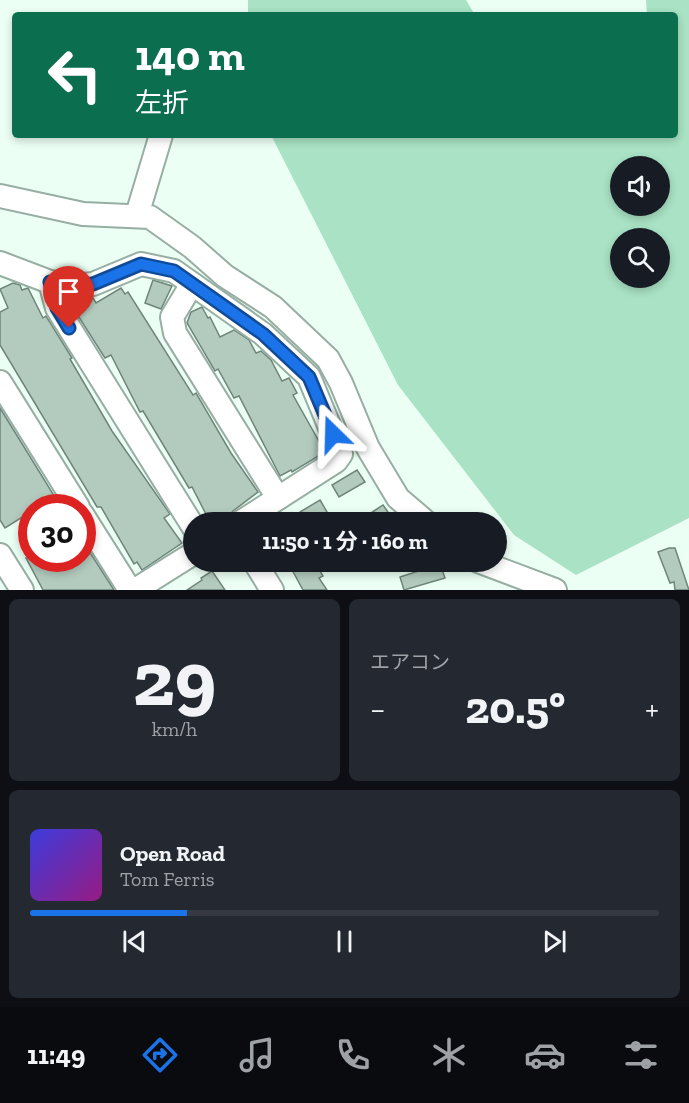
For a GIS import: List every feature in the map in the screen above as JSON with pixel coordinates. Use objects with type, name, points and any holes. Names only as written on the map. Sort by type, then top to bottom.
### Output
[{"type":"street","points":[[137,215],[160,138]]},
{"type":"street","points":[[0,196],[83,213],[150,217],[192,247],[225,276],[273,307],[328,359],[341,383],[368,448],[398,498],[414,512]]},
{"type":"street","points":[[0,263],[50,282],[72,286],[93,284],[141,264],[174,271],[263,334],[309,377],[341,454],[336,461],[256,512]]},
{"type":"street","points":[[50,282],[57,308],[184,512]]},
{"type":"street","points":[[192,284],[172,317],[175,333],[278,498]]},
{"type":"street","points":[[0,382],[70,494]]},
{"type":"street","points":[[96,536],[130,590]]},
{"type":"street","points":[[0,555],[22,590]]},
{"type":"street","points":[[135,590],[183,560]]},
{"type":"street","points":[[261,572],[272,590]]},
{"type":"street","points":[[507,572],[555,590]]},
{"type":"green space","points":[[248,0],[466,0],[473,12],[248,12]]},
{"type":"green space","points":[[646,0],[689,0],[689,518],[576,575],[514,535],[507,526],[507,512],[496,512],[398,385],[273,138],[678,138],[678,12],[647,12]]},
{"type":"building","points":[[153,280],[172,286],[161,309],[145,303]]},
{"type":"building","points":[[13,283],[20,285],[22,290],[28,288],[43,318],[46,316],[72,358],[70,359],[112,431],[170,514],[164,518],[182,543],[142,570],[137,562],[134,564],[101,507],[97,507],[96,494],[89,494],[0,345],[0,312],[8,308],[0,289]]},
{"type":"building","points":[[121,288],[125,294],[128,292],[193,395],[196,393],[231,453],[258,492],[232,512],[205,512],[192,487],[189,488],[143,411],[140,412],[111,355],[105,358],[70,303],[74,299],[85,301],[93,298],[96,303]]},
{"type":"building","points":[[202,307],[220,337],[234,330],[249,340],[256,353],[261,351],[271,360],[282,381],[289,378],[297,393],[293,395],[325,452],[292,472],[291,470],[280,476],[239,396],[234,398],[218,369],[215,371],[187,323],[191,312]]},
{"type":"building","points":[[0,408],[53,494],[18,494],[18,520],[5,528],[0,520]]},
{"type":"building","points":[[357,470],[365,482],[339,497],[332,485]]},
{"type":"building","points":[[320,500],[327,512],[300,512]]},
{"type":"building","points":[[383,505],[388,512],[372,512]]},
{"type":"building","points":[[675,548],[689,590],[675,590],[674,582],[670,583],[658,552]]},
{"type":"building","points":[[96,562],[114,590],[43,590],[33,572],[96,572]]},
{"type":"building","points":[[213,572],[225,590],[187,590],[202,580],[201,578]]},
{"type":"building","points":[[293,572],[321,572],[323,576],[319,578],[327,590],[303,590]]},
{"type":"building","points":[[415,572],[443,572],[445,578],[404,590],[400,577]]},
{"type":"route","points":[[69,328],[57,308],[50,282],[72,286],[93,284],[141,264],[155,265],[174,271],[263,334],[309,377],[333,434]]}]
